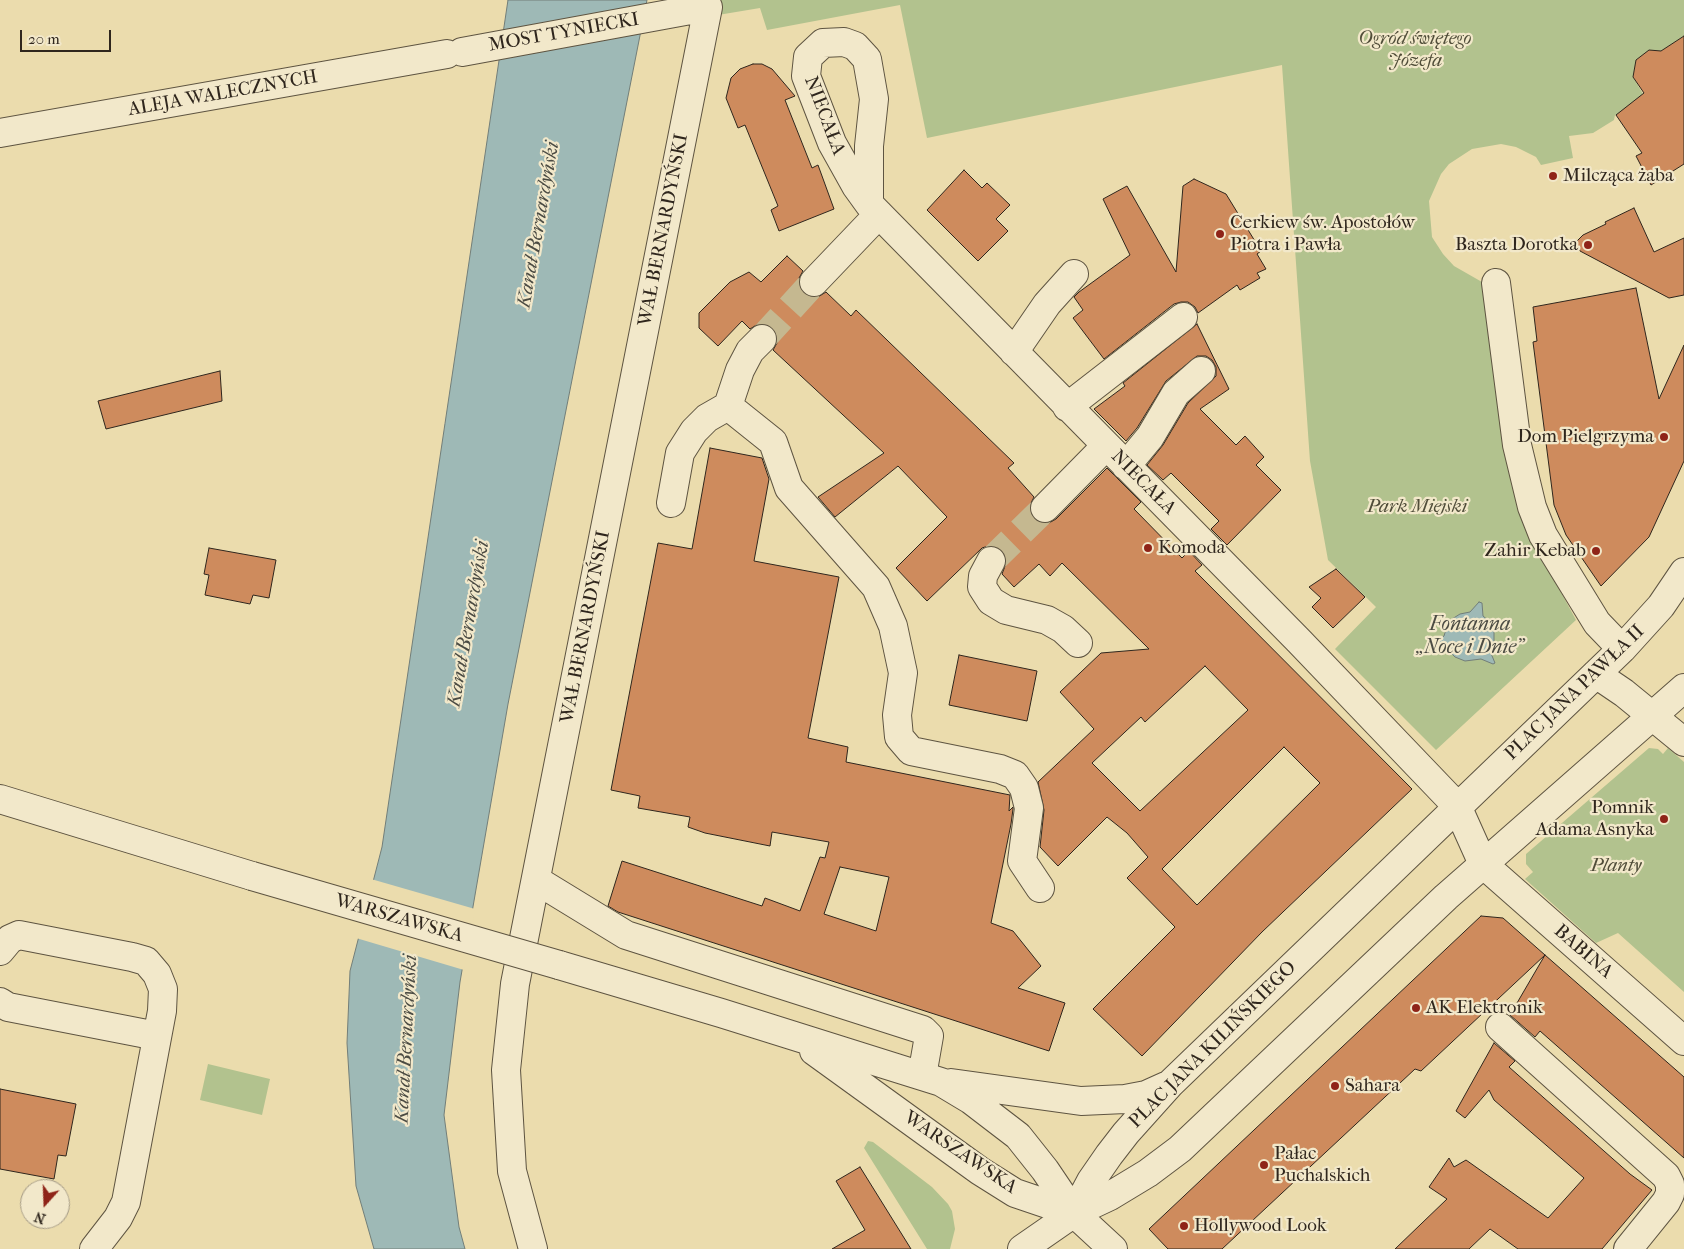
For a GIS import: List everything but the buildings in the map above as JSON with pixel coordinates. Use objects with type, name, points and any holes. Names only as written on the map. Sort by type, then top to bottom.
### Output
[{"type":"street","name":"MOST TYNIECKI","points":[[454,53],[702,8]]},
{"type":"street","name":"WAŁ BERNARDYŃSKI","points":[[533,1249],[512,1171],[506,1070],[515,984],[702,8]]},
{"type":"street","name":"NIECAŁA","points":[[874,209],[869,146],[874,99],[867,59],[855,46],[844,42],[823,44],[808,57],[806,76],[832,143],[856,186],[874,209],[1306,648],[1457,806],[1483,864]]},
{"type":"street","name":"ALEJA WALECZNYCH","points":[[0,133],[454,53]]},
{"type":"street","points":[[814,282],[874,209]]},
{"type":"street","points":[[1014,352],[1047,304],[1074,274]]},
{"type":"street","points":[[1496,282],[1517,445],[1532,507],[1543,535],[1597,623],[1622,649]]},
{"type":"street","points":[[1068,407],[1182,317]]},
{"type":"street","points":[[671,503],[680,453],[694,431],[707,418],[728,406],[740,370],[750,351],[762,339]]},
{"type":"street","points":[[1126,466],[1150,437],[1176,393],[1201,371]]},
{"type":"street","points":[[728,406],[773,442],[789,488],[876,587],[893,626],[903,673],[897,715],[898,736],[910,751],[1000,769],[1014,775],[1024,788],[1029,808],[1022,861],[1040,888]]},
{"type":"street","points":[[1045,508],[1106,446]]},
{"type":"street","points":[[991,561],[984,576],[982,587],[991,601],[1006,610],[1047,620],[1063,629],[1078,643]]},
{"type":"street","name":"PLAC JANA PAWŁA II","points":[[1457,806],[1622,649],[1661,606],[1684,572]]},
{"type":"street","points":[[1596,674],[1684,742]]},
{"type":"street","points":[[1022,1249],[1074,1214],[1110,1196],[1148,1173],[1180,1148],[1483,864],[1684,688]]},
{"type":"street","name":"WARSZAWSKA","points":[[0,799],[252,876],[722,1013],[932,1079],[971,1100],[1018,1136],[1045,1170],[1074,1214]]},
{"type":"street","name":"PLAC JANA KILIŃSKIEGO","points":[[1074,1214],[1091,1181],[1115,1148],[1170,1084],[1457,806]]},
{"type":"street","name":"BABINA","points":[[1483,864],[1684,1041]]},
{"type":"street","points":[[536,880],[626,935],[923,1030],[928,1036],[932,1079],[1081,1102],[1124,1099],[1146,1095],[1170,1084]]},
{"type":"street","points":[[0,951],[10,939],[19,936],[132,956],[146,962],[157,974],[163,989],[157,1036],[126,1202],[118,1218],[94,1249]]},
{"type":"street","points":[[0,1002],[8,1007],[157,1036]]},
{"type":"street","points":[[1500,1026],[1666,1176],[1670,1184],[1670,1194],[1633,1247]]},
{"type":"street","name":"WARSZAWSKA","points":[[797,1038],[980,1171],[1015,1193],[1074,1214]]},
{"type":"street","points":[[1074,1214],[1113,1249]]},
{"type":"green space","name":"Park Miejski","points":[[697,0],[1684,0],[1684,36],[1661,51],[1636,60],[1633,77],[1643,94],[1623,117],[1615,115],[1614,120],[1593,133],[1569,136],[1573,158],[1541,165],[1536,157],[1516,147],[1501,144],[1472,149],[1449,164],[1441,174],[1429,201],[1432,237],[1443,254],[1454,266],[1482,282],[1500,419],[1512,487],[1535,544],[1576,620],[1436,750],[1335,649],[1376,607],[1328,560],[1310,461],[1282,65],[927,138],[900,5],[767,30],[760,8],[718,15]]},
{"type":"green space","name":"Planty","points":[[1649,748],[1658,749],[1663,754],[1668,748],[1684,762],[1684,992],[1618,933],[1596,943],[1525,879],[1533,872],[1526,864],[1526,854]]},
{"type":"green space","points":[[208,1064],[270,1079],[262,1115],[200,1100]]},
{"type":"green space","points":[[868,1141],[873,1142],[932,1187],[948,1204],[952,1211],[955,1229],[950,1249],[927,1249],[864,1148]]},
{"type":"water","name":"Kanał Bernardyński","points":[[508,0],[647,0],[508,704],[460,982],[444,1115],[459,1227],[465,1249],[374,1249],[356,1186],[347,1043],[350,971],[382,847]]},
{"type":"water","name":"Fontanna „Noce i Dnie”","points":[[1479,602],[1482,603],[1483,616],[1490,622],[1494,631],[1494,641],[1490,651],[1495,663],[1493,664],[1481,659],[1465,661],[1455,657],[1447,649],[1434,647],[1434,644],[1444,636],[1447,626],[1452,619],[1460,614],[1470,612]]},
{"type":"pier","points":[[371,879],[475,909],[464,970],[356,938]]},
{"type":"tunnel","points":[[762,339],[814,282]]},
{"type":"tunnel","points":[[991,561],[1045,508]]},
{"type":"place","name":"Milcząca żaba","points":[[1553,176]]},
{"type":"place","name":"Cerkiew św. Apostołów Piotra i Pawła","points":[[1220,234]]},
{"type":"place","name":"Baszta Dorotka","points":[[1588,245]]},
{"type":"place","name":"Dom Pielgrzyma","points":[[1664,437]]},
{"type":"place","name":"Komoda","points":[[1148,548]]},
{"type":"place","name":"Zahir Kebab","points":[[1596,551]]},
{"type":"place","name":"Pomnik Adama Asnyka","points":[[1664,819]]},
{"type":"place","name":"AK Elektronik","points":[[1416,1008]]},
{"type":"place","name":"Sahara","points":[[1335,1086]]},
{"type":"place","name":"Pałac Puchalskich","points":[[1264,1165]]},
{"type":"place","name":"Hollywood Look","points":[[1184,1226]]},
{"type":"park label","name":"Ogród świętego Józefa","points":[[1415,50]]}]
